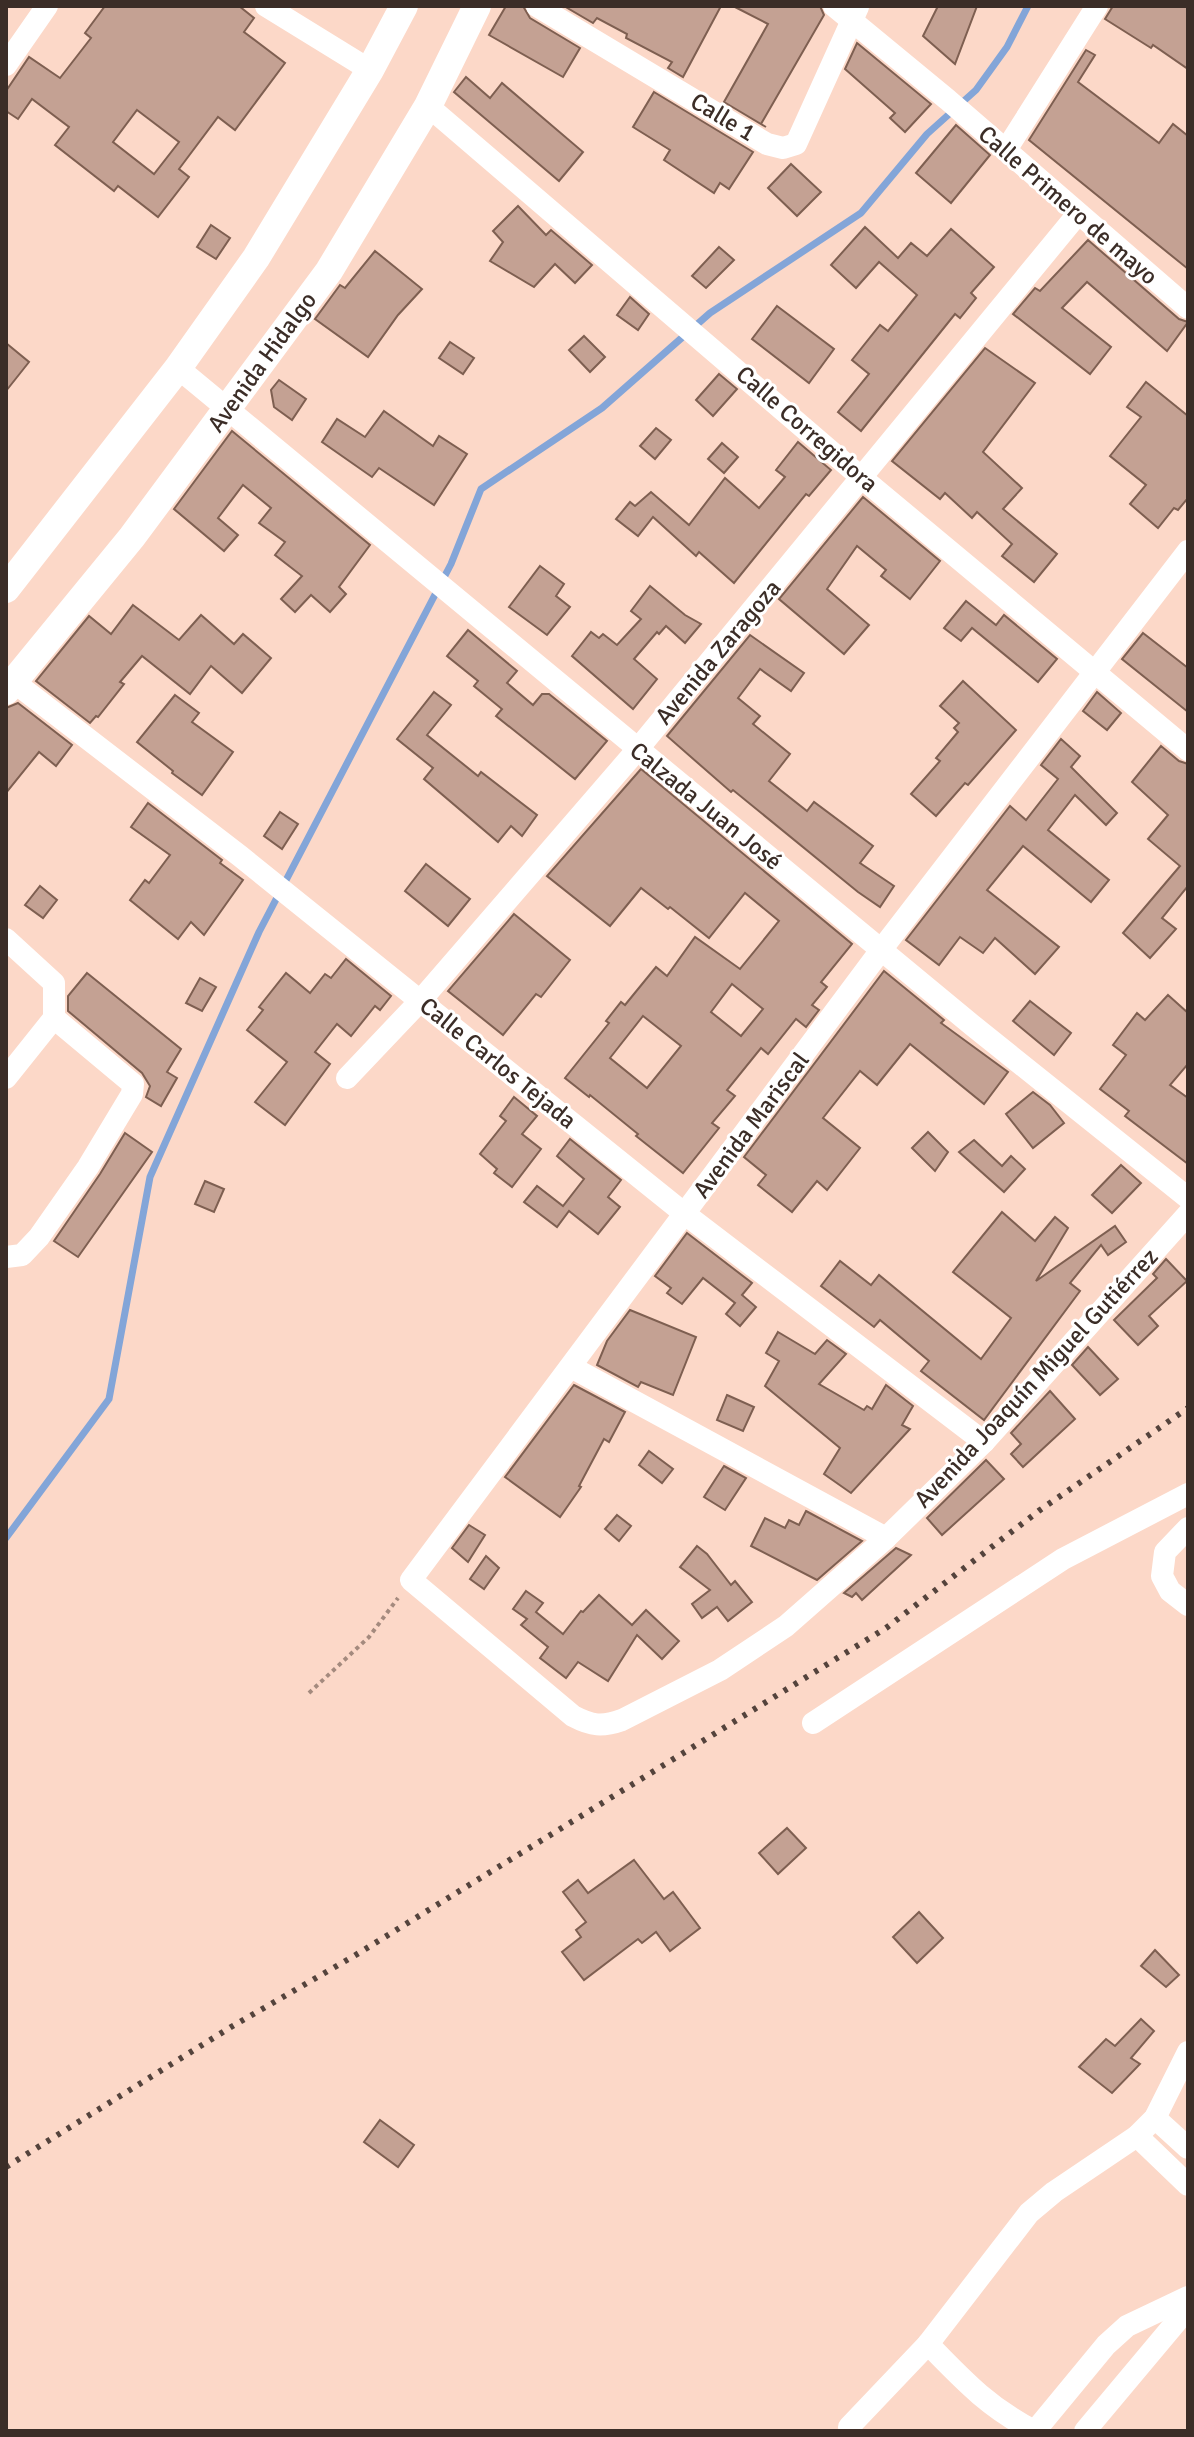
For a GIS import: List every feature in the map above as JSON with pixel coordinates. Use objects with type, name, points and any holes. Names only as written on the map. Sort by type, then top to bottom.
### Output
[{"type":"main road","points":[[6,589],[178,368],[256,258],[370,70],[404,6]]},
{"type":"main road","name":"Avenida Hidalgo","points":[[10,686],[132,537],[329,271],[428,106],[477,6]]},
{"type":"street","points":[[6,65],[47,6]]},
{"type":"street","points":[[266,6],[370,70]]},
{"type":"street","name":"Calle 1","points":[[537,6],[767,144],[783,148],[796,144],[855,13]]},
{"type":"street","points":[[834,6],[855,13]]},
{"type":"street","points":[[1006,150],[1097,6]]},
{"type":"street","name":"Calle Primero de mayo","points":[[855,13],[1077,215],[1188,308]]},
{"type":"street","name":"Calle Corregidora","points":[[428,106],[862,478],[1188,750]]},
{"type":"street","name":"Avenida Zaragoza","points":[[347,1078],[421,1000],[637,750],[1077,215]]},
{"type":"street","name":"Calzada Juan José","points":[[178,368],[637,750],[1188,1198]]},
{"type":"street","name":"Avenida Mariscal","points":[[411,1580],[881,950],[1188,551]]},
{"type":"street","name":"Calle Carlos Tejada","points":[[10,686],[275,883],[685,1214],[984,1442]]},
{"type":"street","points":[[6,939],[54,983],[54,1018],[6,1078]]},
{"type":"street","points":[[6,1257],[22,1255],[39,1237],[88,1167],[132,1094],[133,1084],[54,1018]]},
{"type":"street","name":"Avenida Joaquín Miguel Gutiérrez","points":[[411,1580],[573,1716],[591,1726],[605,1726],[622,1720],[720,1670],[786,1626],[886,1538],[984,1442],[1188,1214]]},
{"type":"street","points":[[571,1367],[886,1538]]},
{"type":"street","points":[[813,1723],[1063,1559],[1188,1494]]},
{"type":"street","points":[[1179,1598],[1162,1576],[1165,1552],[1188,1528]]},
{"type":"street","points":[[849,2427],[928,2344],[1029,2213],[1054,2192],[1137,2136],[1155,2118],[1188,2052]]},
{"type":"street","points":[[1155,2118],[1188,2148]]},
{"type":"street","points":[[1137,2136],[1188,2185]]},
{"type":"street","points":[[928,2344],[973,2391],[1003,2415],[1035,2431],[1106,2345],[1127,2326],[1188,2297]]},
{"type":"street","points":[[1085,2431],[1188,2308]]},
{"type":"path","points":[[309,1693],[369,1637],[411,1580]]},
{"type":"building","points":[[105,6],[239,6],[254,18],[244,32],[285,63],[235,130],[218,117],[179,169],[189,177],[158,217],[118,186],[114,191],[55,145],[69,127],[32,99],[18,119],[6,111],[6,91],[29,57],[60,78],[91,38],[85,33]],"holes":[[[137,110],[179,142],[154,174],[113,142]]]},
{"type":"building","points":[[506,6],[523,6],[530,18],[580,48],[563,77],[489,35]]},
{"type":"building","points":[[564,6],[721,6],[683,77],[668,68],[672,62],[626,38],[627,34],[597,18],[593,23]]},
{"type":"building","points":[[733,6],[820,6],[824,15],[761,124],[766,127],[724,102],[768,24]]},
{"type":"building","points":[[938,6],[977,6],[955,64],[923,36]]},
{"type":"building","points":[[1113,6],[1188,6],[1188,69],[1153,45],[1151,48],[1105,19]]},
{"type":"building","points":[[857,43],[931,104],[905,132],[890,118],[895,113],[845,69]]},
{"type":"building","points":[[1086,50],[1095,55],[1078,82],[1159,143],[1173,124],[1188,136],[1188,269],[1029,140]]},
{"type":"building","points":[[466,77],[490,98],[502,83],[583,152],[559,181],[454,92]]},
{"type":"building","points":[[654,92],[753,152],[729,189],[720,183],[714,193],[664,160],[670,150],[633,127]]},
{"type":"building","points":[[956,125],[990,155],[951,203],[916,173]]},
{"type":"building","points":[[791,164],[821,192],[797,216],[768,188]]},
{"type":"building","points":[[518,206],[546,235],[551,230],[592,265],[575,283],[555,264],[534,287],[490,261],[503,242],[493,231]]},
{"type":"building","points":[[211,225],[230,238],[216,259],[197,247]]},
{"type":"building","points":[[865,227],[898,258],[911,243],[927,256],[951,229],[994,267],[971,293],[976,298],[960,318],[955,314],[861,431],[838,412],[869,374],[852,360],[880,325],[888,331],[917,295],[879,262],[856,288],[831,265]]},
{"type":"building","points":[[1088,240],[1179,319],[1188,322],[1167,351],[1087,282],[1062,308],[1111,347],[1090,374],[1013,314],[1035,288],[1040,291]]},
{"type":"building","points":[[719,247],[734,260],[706,288],[692,276]]},
{"type":"building","points":[[375,251],[422,289],[398,315],[368,357],[315,319],[340,285],[345,288]]},
{"type":"building","points":[[630,297],[649,314],[638,330],[617,315]]},
{"type":"building","points":[[777,306],[834,349],[809,383],[752,339]]},
{"type":"building","points":[[584,336],[605,357],[590,372],[569,350]]},
{"type":"building","points":[[450,342],[474,358],[463,374],[439,358]]},
{"type":"building","points":[[6,343],[29,362],[6,391]]},
{"type":"building","points":[[985,348],[1035,383],[983,452],[1022,488],[1003,509],[1057,554],[1034,582],[1002,556],[1012,544],[977,512],[972,518],[945,493],[940,499],[892,461]]},
{"type":"building","points":[[719,374],[737,389],[713,416],[696,400]]},
{"type":"building","points":[[279,380],[306,399],[292,420],[274,407],[271,390]]},
{"type":"building","points":[[1146,382],[1188,416],[1188,498],[1178,510],[1174,508],[1158,528],[1130,504],[1146,485],[1110,456],[1141,417],[1127,407]]},
{"type":"building","points":[[384,411],[433,446],[439,436],[467,454],[434,505],[379,468],[372,477],[322,442],[337,419],[365,437]]},
{"type":"building","points":[[656,428],[671,440],[655,459],[640,446]]},
{"type":"building","points":[[232,431],[370,545],[339,587],[346,594],[330,612],[311,595],[295,612],[281,599],[302,576],[275,555],[285,542],[259,523],[271,508],[243,485],[218,518],[238,535],[224,551],[174,509]]},
{"type":"building","points":[[798,442],[831,470],[809,496],[806,494],[734,583],[699,552],[696,556],[653,517],[638,536],[616,519],[630,502],[635,506],[651,492],[689,525],[725,478],[759,508],[785,477],[776,470]]},
{"type":"building","points":[[722,443],[738,457],[724,473],[708,459]]},
{"type":"building","points":[[863,497],[940,561],[910,599],[881,576],[886,570],[857,546],[827,589],[869,625],[844,654],[779,599]]},
{"type":"building","points":[[540,566],[564,584],[556,596],[570,607],[547,635],[509,607]]},
{"type":"building","points":[[650,586],[701,624],[685,643],[666,626],[634,659],[657,679],[633,709],[572,656],[591,632],[599,638],[603,634],[617,645],[641,619],[631,611]]},
{"type":"building","points":[[966,601],[996,625],[1004,615],[1057,659],[1038,682],[972,628],[961,641],[944,628]]},
{"type":"building","points":[[133,605],[179,640],[201,615],[234,644],[243,634],[271,658],[242,693],[211,666],[190,694],[142,656],[120,682],[124,684],[90,723],[36,681],[89,616],[111,634]]},
{"type":"building","points":[[468,630],[517,671],[507,683],[533,705],[542,694],[549,694],[607,741],[575,779],[496,716],[502,709],[474,686],[478,681],[447,656]]},
{"type":"building","points":[[1143,633],[1188,668],[1188,712],[1122,659]]},
{"type":"building","points":[[750,635],[804,673],[791,691],[760,669],[738,698],[760,716],[753,724],[790,754],[769,781],[807,811],[814,802],[873,846],[860,863],[894,886],[880,907],[733,790],[731,792],[667,736]]},
{"type":"building","points":[[963,681],[1016,730],[936,816],[911,794],[940,761],[936,758],[958,732],[954,728],[959,723],[940,706]]},
{"type":"building","points":[[434,692],[451,705],[427,735],[478,776],[481,772],[537,815],[522,836],[511,826],[498,842],[424,779],[433,768],[397,739]]},
{"type":"building","points":[[1097,692],[1121,713],[1107,730],[1083,711]]},
{"type":"building","points":[[175,695],[199,713],[192,722],[233,752],[202,795],[137,742]]},
{"type":"building","points":[[18,703],[72,745],[56,766],[39,752],[6,793],[6,708]]},
{"type":"building","points":[[1061,739],[1080,756],[1071,767],[1117,813],[1106,825],[1075,795],[1048,830],[1109,880],[1091,902],[1023,846],[987,890],[1059,947],[1035,974],[995,938],[983,953],[960,937],[939,965],[906,940],[1010,806],[1026,820],[1058,779],[1041,765]]},
{"type":"building","points":[[1161,746],[1179,761],[1188,764],[1188,886],[1162,918],[1176,929],[1150,958],[1123,933],[1180,866],[1148,839],[1168,815],[1132,782]]},
{"type":"building","points":[[641,769],[852,944],[821,982],[827,987],[812,1005],[819,1010],[806,1027],[796,1019],[768,1054],[761,1048],[727,1090],[735,1096],[712,1123],[719,1128],[683,1173],[590,1095],[565,1078],[609,1023],[606,1021],[621,1002],[625,1005],[656,967],[667,976],[695,937],[740,969],[779,921],[745,893],[709,938],[641,888],[610,926],[547,876]],"holes":[[[732,984],[763,1009],[741,1036],[711,1012]],[[643,1016],[681,1046],[647,1088],[610,1058]]]},
{"type":"building","points":[[148,803],[243,880],[204,935],[191,922],[178,939],[130,900],[145,880],[149,883],[170,855],[131,827]]},
{"type":"building","points":[[280,812],[298,824],[282,849],[264,836]]},
{"type":"building","points":[[426,864],[470,899],[448,926],[405,891]]},
{"type":"building","points":[[40,886],[57,900],[43,918],[25,905]]},
{"type":"building","points":[[514,914],[570,960],[541,997],[536,994],[503,1035],[448,991]]},
{"type":"building","points":[[346,959],[391,996],[380,1010],[375,1006],[351,1036],[337,1024],[315,1052],[330,1064],[285,1125],[255,1102],[287,1062],[247,1030],[263,1010],[259,1007],[286,973],[310,993],[325,974],[331,978]]},
{"type":"building","points":[[884,971],[944,1020],[941,1023],[1008,1072],[984,1104],[910,1044],[877,1085],[860,1071],[823,1118],[860,1148],[827,1190],[817,1181],[792,1212],[758,1185],[766,1175],[744,1157]]},
{"type":"building","points":[[87,973],[181,1049],[167,1072],[177,1078],[161,1106],[146,1097],[150,1086],[142,1073],[68,1011],[68,996]]},
{"type":"building","points":[[200,978],[216,987],[202,1011],[186,1003]]},
{"type":"building","points":[[1168,995],[1188,1013],[1188,1064],[1170,1085],[1188,1098],[1188,1164],[1125,1116],[1129,1111],[1100,1089],[1126,1055],[1113,1045],[1137,1013],[1145,1020]]},
{"type":"building","points":[[1030,1001],[1071,1033],[1054,1055],[1013,1021]]},
{"type":"building","points":[[1033,1092],[1050,1105],[1064,1123],[1033,1148],[1006,1114]]},
{"type":"building","points":[[514,1097],[537,1116],[522,1134],[541,1149],[512,1187],[494,1173],[497,1169],[480,1154],[506,1121],[500,1116]]},
{"type":"building","points":[[928,1132],[948,1152],[935,1171],[912,1148]]},
{"type":"building","points":[[125,1133],[152,1152],[78,1257],[54,1241]]},
{"type":"building","points":[[570,1139],[621,1180],[608,1197],[620,1207],[598,1234],[569,1211],[557,1227],[524,1202],[537,1186],[563,1206],[584,1179],[557,1156]]},
{"type":"building","points":[[974,1140],[1002,1166],[1011,1156],[1025,1169],[1004,1192],[959,1152]]},
{"type":"building","points":[[1121,1165],[1141,1183],[1112,1213],[1092,1195]]},
{"type":"building","points":[[205,1181],[224,1189],[214,1212],[195,1204]]},
{"type":"building","points":[[1002,1212],[1035,1241],[1055,1217],[1068,1228],[1036,1281],[1115,1226],[1126,1242],[1108,1255],[1101,1245],[1070,1283],[1080,1291],[984,1420],[921,1371],[929,1361],[880,1320],[874,1327],[821,1286],[840,1261],[871,1285],[879,1275],[981,1359],[1011,1318],[953,1272]]},
{"type":"building","points":[[687,1233],[752,1283],[742,1295],[756,1307],[740,1326],[726,1314],[735,1303],[703,1278],[682,1304],[667,1293],[671,1288],[655,1276]]},
{"type":"building","points":[[1166,1259],[1187,1281],[1149,1316],[1158,1326],[1138,1345],[1114,1320],[1157,1278],[1153,1274]]},
{"type":"building","points":[[630,1310],[696,1337],[673,1395],[641,1382],[638,1387],[597,1365],[607,1341]]},
{"type":"building","points":[[778,1332],[815,1354],[827,1340],[846,1354],[819,1384],[864,1410],[867,1406],[872,1409],[886,1385],[913,1406],[902,1425],[910,1429],[851,1493],[824,1474],[840,1448],[765,1386],[779,1361],[766,1353]]},
{"type":"building","points":[[1088,1347],[1118,1379],[1100,1395],[1072,1365]]},
{"type":"building","points":[[574,1385],[625,1412],[609,1442],[604,1439],[581,1487],[560,1517],[505,1477]]},
{"type":"building","points":[[1050,1391],[1075,1419],[1023,1467],[1011,1454],[1021,1444],[1011,1433]]},
{"type":"building","points":[[727,1395],[754,1407],[743,1431],[717,1420]]},
{"type":"building","points":[[649,1451],[673,1469],[662,1483],[639,1465]]},
{"type":"building","points":[[986,1460],[1004,1479],[942,1535],[927,1518]]},
{"type":"building","points":[[724,1466],[746,1478],[725,1510],[704,1497]]},
{"type":"building","points":[[806,1511],[862,1541],[817,1580],[751,1546],[765,1518],[785,1528],[789,1520],[799,1525]]},
{"type":"building","points":[[617,1515],[631,1526],[619,1541],[605,1529]]},
{"type":"building","points":[[469,1525],[485,1535],[468,1562],[452,1548]]},
{"type":"building","points":[[697,1546],[731,1585],[735,1581],[752,1602],[728,1621],[717,1607],[702,1618],[692,1604],[710,1590],[680,1567]]},
{"type":"building","points":[[896,1548],[911,1555],[862,1600],[856,1593],[852,1597],[844,1593]]},
{"type":"building","points":[[486,1556],[499,1568],[484,1589],[470,1579]]},
{"type":"building","points":[[526,1591],[543,1603],[536,1612],[563,1634],[599,1595],[632,1625],[646,1610],[679,1641],[662,1659],[637,1635],[608,1681],[578,1662],[566,1678],[540,1658],[548,1647],[521,1625],[527,1619],[513,1609]]},
{"type":"building","points":[[787,1828],[806,1848],[778,1874],[759,1853]]},
{"type":"building","points":[[634,1860],[664,1899],[673,1892],[700,1928],[670,1951],[656,1932],[642,1943],[638,1939],[584,1980],[562,1952],[581,1937],[576,1930],[586,1922],[563,1892],[578,1880],[588,1893]]},
{"type":"building","points":[[919,1912],[943,1938],[917,1963],[893,1937]]},
{"type":"building","points":[[1155,1950],[1179,1975],[1166,1987],[1141,1966]]},
{"type":"building","points":[[1141,2019],[1154,2031],[1131,2058],[1140,2064],[1112,2093],[1079,2067],[1106,2039],[1115,2046]]},
{"type":"building","points":[[380,2120],[414,2145],[398,2167],[364,2142]]},
{"type":"waterway","points":[[6,1538],[109,1399],[150,1177],[259,932],[451,564],[481,489],[602,408],[710,313],[861,213],[927,134],[976,90],[1007,47],[1028,6]]},
{"type":"railway","points":[[6,2167],[886,1628],[1040,1510],[1188,1408]]}]
